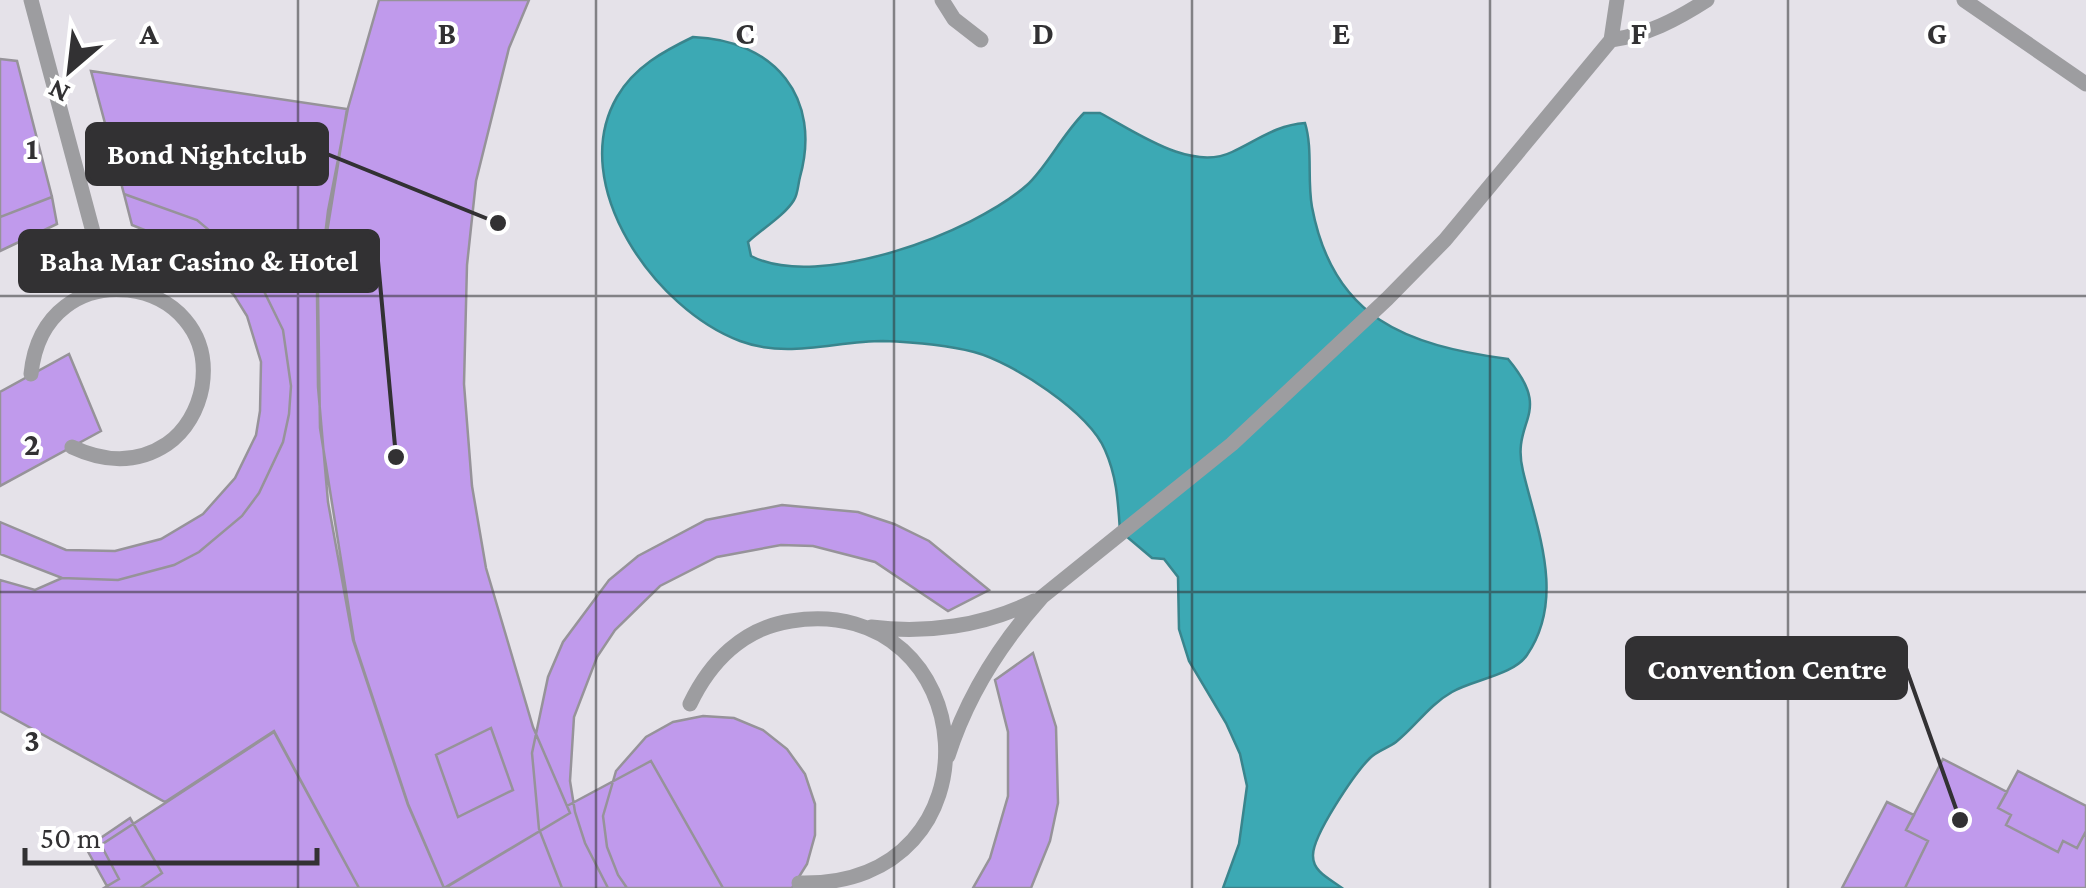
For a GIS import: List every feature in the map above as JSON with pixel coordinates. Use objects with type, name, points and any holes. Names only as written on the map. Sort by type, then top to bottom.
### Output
[{"type":"lane","points":[[31,0],[108,288]]},
{"type":"lane","points":[[942,0],[954,19],[981,40]]},
{"type":"lane","points":[[799,882],[843,881],[884,865],[918,837],[940,799],[948,756],[978,686],[1015,627],[1042,597],[1232,444],[1386,299],[1494,184],[1611,40],[1616,0]]},
{"type":"lane","points":[[1611,40],[1664,25],[1706,0]]},
{"type":"lane","points":[[1964,0],[2086,84]]},
{"type":"lane","points":[[31,374],[36,347],[48,322],[68,302],[108,288],[148,293],[181,316],[200,352],[201,392],[184,428],[151,452],[112,459],[72,447]]},
{"type":"lane","points":[[690,704],[712,667],[745,638],[786,622],[830,619],[902,630],[934,628],[999,615],[1042,597]]},
{"type":"lane","points":[[852,624],[891,642],[923,673],[942,713],[948,756]]},
{"type":"water","points":[[693,37],[747,49],[769,62],[786,78],[804,122],[805,148],[795,198],[748,242],[751,256],[780,265],[815,266],[854,262],[934,238],[971,221],[1027,185],[1084,113],[1100,113],[1164,147],[1199,157],[1232,152],[1276,130],[1305,123],[1312,207],[1322,245],[1337,276],[1356,301],[1407,334],[1437,345],[1508,359],[1522,378],[1530,405],[1521,454],[1545,564],[1545,610],[1539,633],[1521,662],[1444,697],[1396,742],[1363,766],[1335,805],[1319,834],[1313,856],[1323,875],[1342,888],[1223,888],[1239,844],[1247,786],[1240,754],[1189,661],[1179,629],[1178,577],[1164,559],[1152,558],[1120,531],[1118,500],[1105,450],[1067,405],[1008,366],[963,350],[883,341],[776,349],[740,341],[678,302],[651,273],[628,240],[611,205],[603,168],[604,131],[617,97],[632,77],[661,54]]},
{"type":"building","points":[[379,0],[529,0],[509,48],[476,181],[467,265],[464,384],[472,486],[486,568],[533,727],[570,813],[444,888],[408,804],[354,641],[320,428],[318,294],[328,211],[348,108]]},
{"type":"building","points":[[0,59],[17,61],[52,197],[0,217]]},
{"type":"building","points":[[91,71],[347,109],[317,294],[318,387],[328,502],[353,640],[408,805],[444,888],[359,888],[274,731],[165,802],[0,711],[0,580],[35,590],[62,578],[118,580],[174,565],[199,552],[242,516],[259,493],[283,442],[289,414],[291,386],[283,330],[258,279],[240,256],[197,220],[124,194]]},
{"type":"building","points":[[124,194],[197,220],[240,256],[258,279],[283,330],[291,386],[289,414],[283,442],[259,493],[242,516],[199,552],[174,565],[118,580],[62,578],[0,554],[0,522],[66,550],[115,551],[161,539],[203,514],[235,478],[256,435],[260,411],[261,362],[247,316],[234,295],[182,245],[132,225]]},
{"type":"building","points":[[52,197],[57,224],[0,251],[0,217]]},
{"type":"building","points":[[69,354],[101,431],[0,486],[0,392]]},
{"type":"building","points":[[782,505],[858,512],[894,524],[929,541],[989,590],[948,611],[875,562],[813,546],[781,545],[717,557],[660,586],[615,630],[597,657],[574,717],[570,781],[575,812],[585,843],[608,888],[562,888],[539,829],[532,753],[548,677],[563,642],[609,580],[638,556],[706,520]]},
{"type":"building","points":[[1033,653],[1056,727],[1058,803],[1050,841],[1031,888],[973,888],[990,858],[1008,796],[1008,732],[995,680]]},
{"type":"building","points":[[703,716],[734,718],[763,730],[787,749],[805,774],[815,804],[815,835],[807,864],[792,888],[627,888],[618,875],[607,847],[603,816],[616,771],[646,737],[673,722]]},
{"type":"building","points":[[491,728],[513,790],[458,817],[436,755]]},
{"type":"building","points":[[274,732],[359,888],[104,888],[119,879],[101,845]]},
{"type":"building","points":[[1943,759],[2007,792],[1998,808],[2011,815],[2006,825],[2058,852],[2063,841],[2077,848],[2086,831],[2086,888],[1905,888],[1928,841],[1906,830]]},
{"type":"building","points":[[651,761],[723,888],[445,888],[570,813],[567,806]]},
{"type":"building","points":[[2018,771],[2086,806],[2086,831],[2077,848],[2063,841],[2058,852],[2006,825],[2011,815],[1998,808]]},
{"type":"building","points":[[1887,802],[1914,815],[1906,830],[1928,841],[1905,888],[1842,888]]},
{"type":"building","points":[[130,818],[162,873],[140,888],[108,888],[86,848]]},
{"type":"place","name":"Bond Nightclub","points":[[498,223]]},
{"type":"place","name":"Baha Mar Casino & Hotel","points":[[396,457]]},
{"type":"place","name":"Convention Centre","points":[[1960,820]]}]
